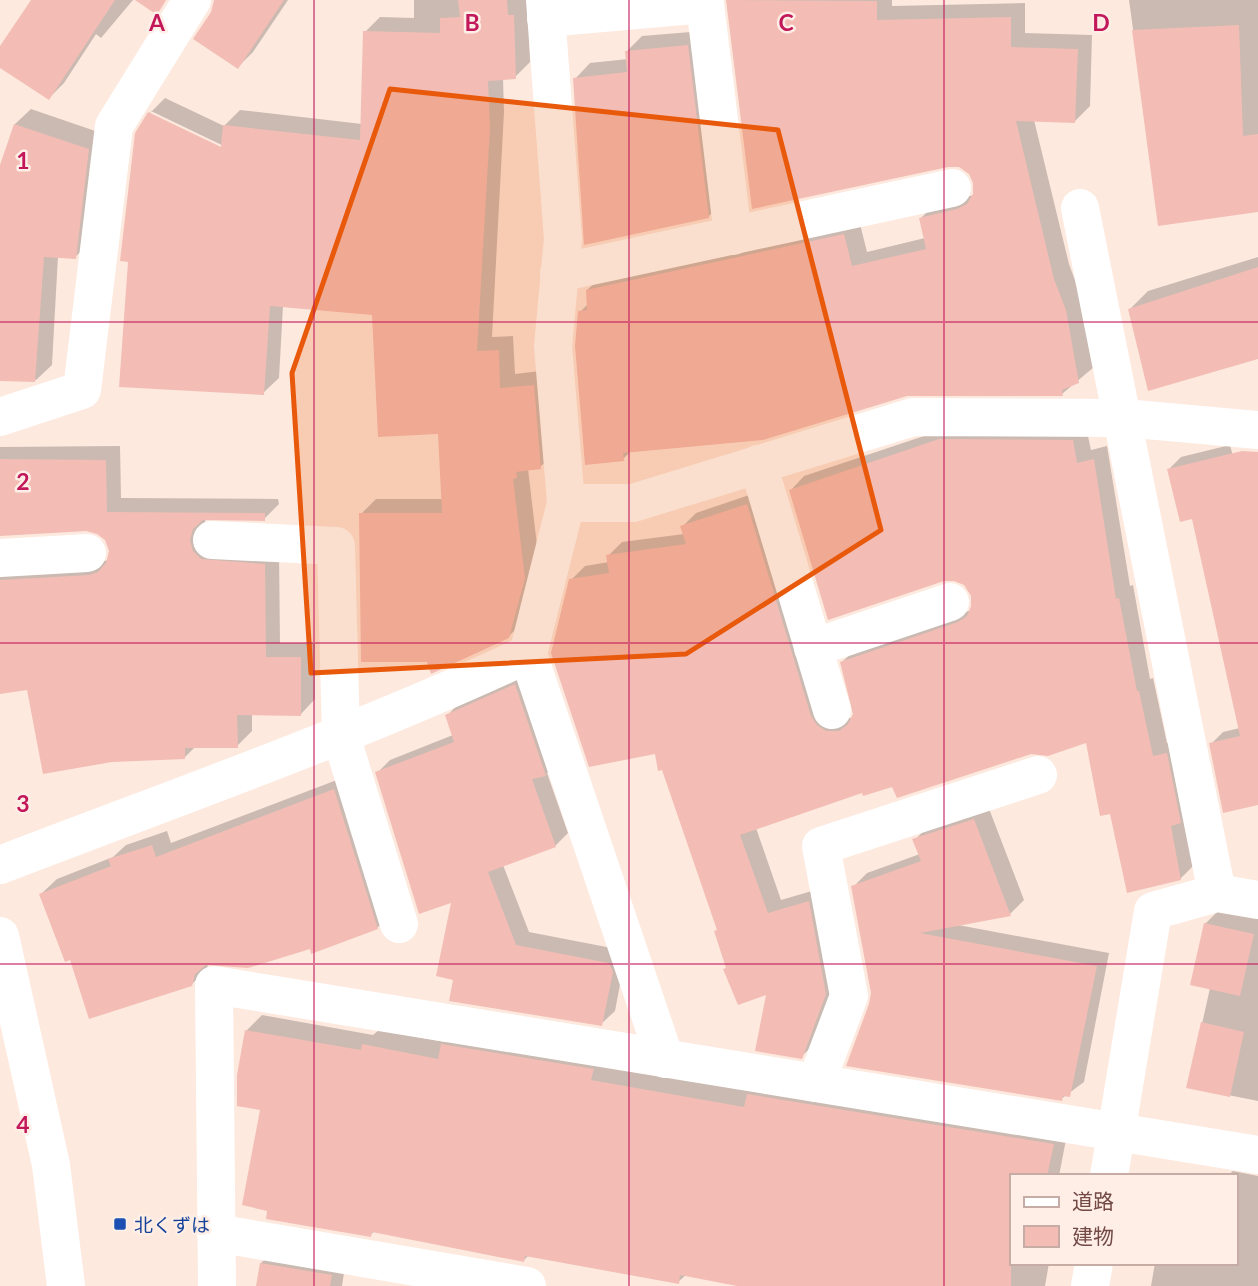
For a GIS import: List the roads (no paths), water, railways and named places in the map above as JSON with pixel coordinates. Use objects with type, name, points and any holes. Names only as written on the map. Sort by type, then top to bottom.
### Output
[{"type":"street","points":[[0,417],[82,390],[114,126],[192,0]]},
{"type":"street","points":[[665,1059],[528,654],[566,503],[553,346],[563,239],[546,9],[705,4],[733,236]]},
{"type":"street","points":[[559,273],[952,188]]},
{"type":"street","points":[[1080,208],[1217,893]]},
{"type":"street","points":[[566,503],[633,503],[913,416],[1124,418],[1258,430]]},
{"type":"street","points":[[758,464],[832,710]]},
{"type":"street","points":[[212,540],[336,546],[341,736],[399,924]]},
{"type":"street","points":[[0,558],[87,553]]},
{"type":"street","points":[[813,648],[950,602]]},
{"type":"street","points":[[0,865],[341,736],[441,695],[528,654]]},
{"type":"street","points":[[816,1083],[849,996],[821,846],[1038,775]]},
{"type":"street","points":[[1108,1174],[1153,911],[1217,893],[1258,900]]},
{"type":"street","points":[[0,936],[51,1165],[66,1286]]},
{"type":"street","points":[[217,1286],[214,985],[1258,1155]]},
{"type":"street","points":[[216,1233],[527,1286]]},
{"type":"street","points":[[1090,1286],[1094,1265]]},
{"type":"place","name":"北くずは","points":[[120,1224]]}]
